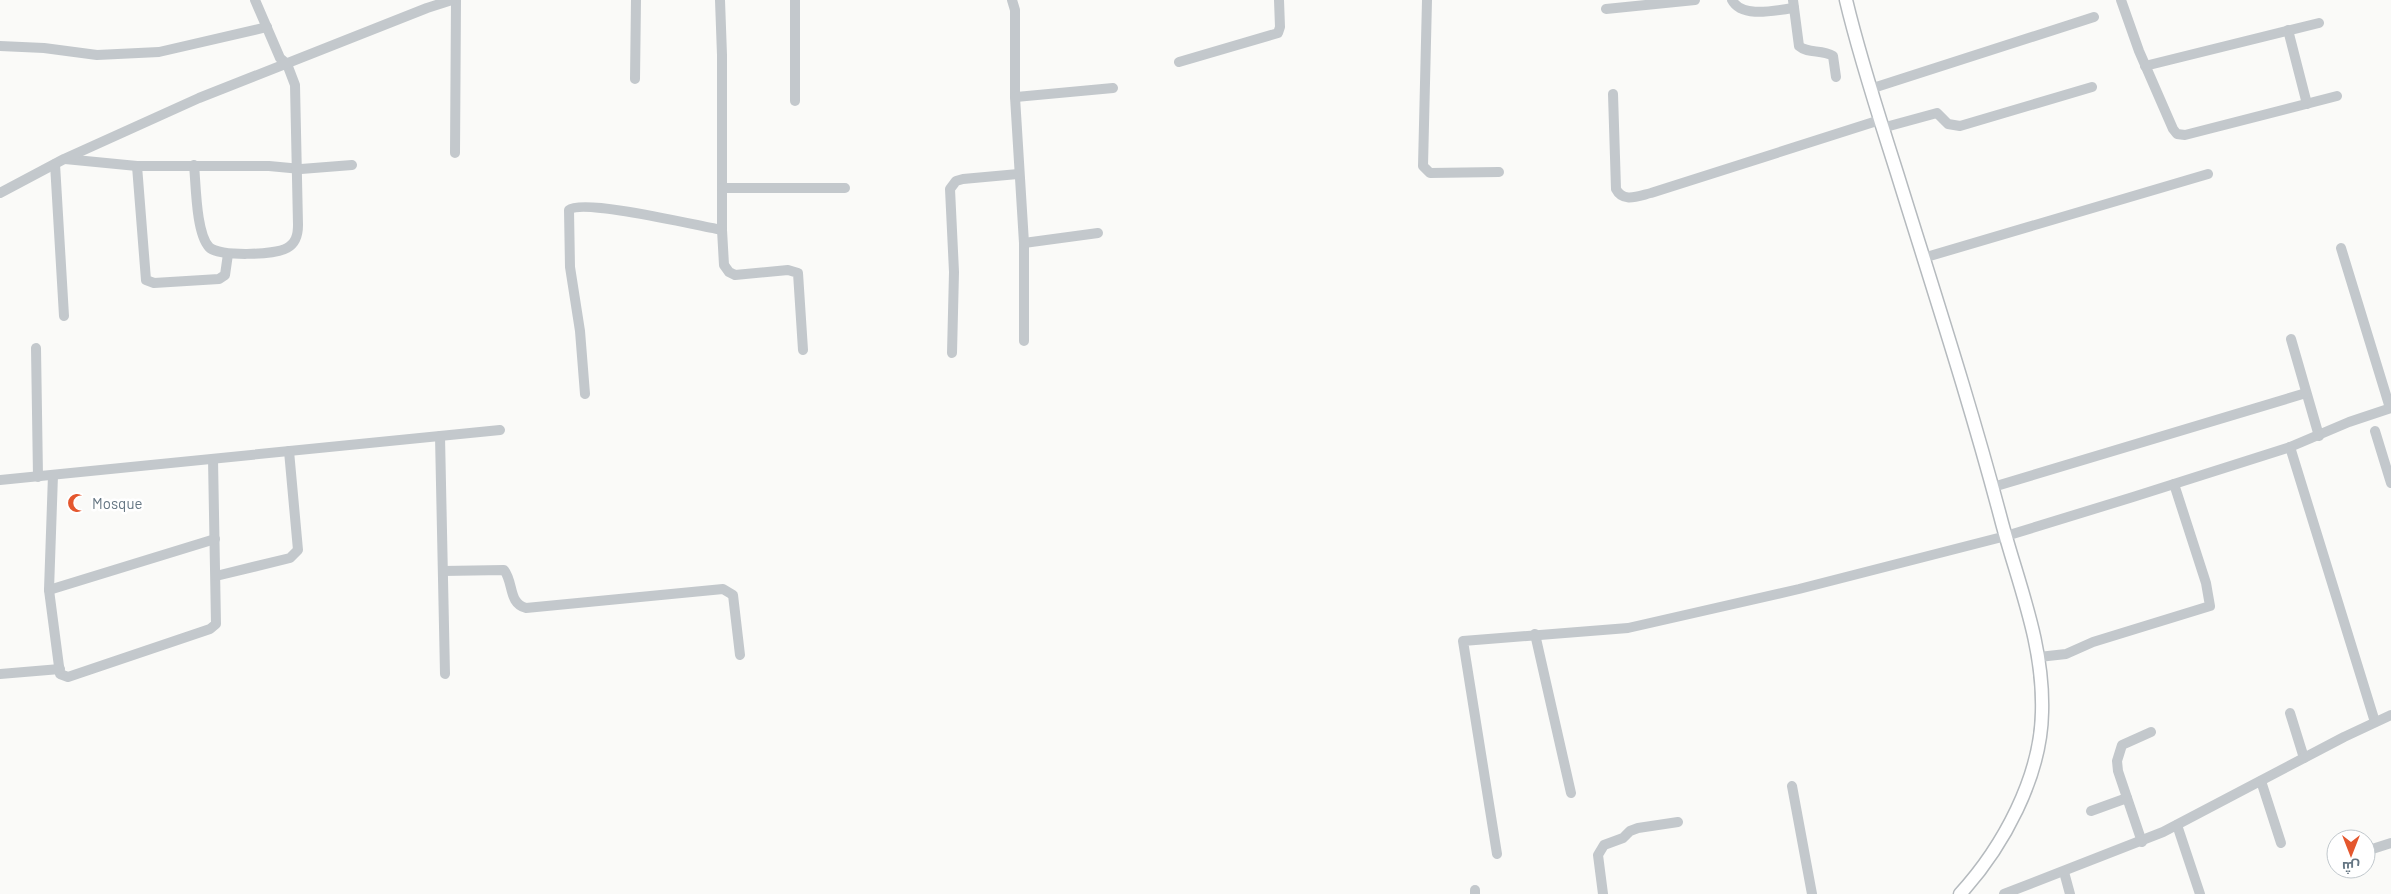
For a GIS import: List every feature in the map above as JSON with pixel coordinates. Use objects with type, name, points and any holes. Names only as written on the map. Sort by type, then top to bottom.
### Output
[{"type":"main road","points":[[1846,0],[1870,89],[1983,448],[2006,536],[2025,594],[2039,657],[2042,713],[2033,764],[2013,817],[1994,853],[1960,894]]},
{"type":"street","points":[[194,165],[201,231],[210,249],[217,253],[228,254],[275,252],[287,248],[294,242],[298,225],[295,168],[295,85],[287,64],[280,58],[255,0]]},
{"type":"street","points":[[0,193],[60,161],[198,98],[426,8],[452,0]]},
{"type":"street","points":[[455,154],[456,0]]},
{"type":"street","points":[[635,79],[636,0]]},
{"type":"street","points":[[720,0],[724,264],[729,272],[735,275],[788,270],[798,274],[802,350]]},
{"type":"street","points":[[795,0],[796,101]]},
{"type":"street","points":[[1179,62],[1278,32],[1280,27],[1280,0]]},
{"type":"street","points":[[1427,0],[1423,166],[1430,173],[1499,172]]},
{"type":"street","points":[[1606,9],[1695,0]]},
{"type":"street","points":[[1732,0],[1738,8],[1748,11],[1794,4],[1799,46],[1805,50],[1824,51],[1832,56],[1836,77]]},
{"type":"street","points":[[2121,0],[2145,66],[2173,129],[2181,135],[2337,96]]},
{"type":"street","points":[[1015,3],[1015,97],[1024,242],[1024,341]]},
{"type":"street","points":[[1870,89],[2094,18]]},
{"type":"street","points":[[2145,66],[2319,23]]},
{"type":"street","points":[[0,46],[44,48],[97,55],[159,52],[267,28]]},
{"type":"street","points":[[2288,30],[2307,104]]},
{"type":"street","points":[[1613,94],[1616,188],[1620,195],[1625,198],[1651,193],[1881,124],[1932,113],[1940,114],[1948,124],[1960,126],[2092,87]]},
{"type":"street","points":[[1015,97],[1113,88]]},
{"type":"street","points":[[60,161],[138,166],[194,165],[295,168],[352,165]]},
{"type":"street","points":[[60,161],[64,316]]},
{"type":"street","points":[[138,166],[144,276],[146,280],[154,283],[219,279],[225,276],[228,254]]},
{"type":"street","points":[[952,353],[954,272],[950,189],[956,181],[963,179],[1019,174]]},
{"type":"street","points":[[1924,258],[2208,174]]},
{"type":"street","points":[[722,188],[845,188]]},
{"type":"street","points":[[585,394],[580,331],[570,267],[569,210],[579,206],[605,208],[647,214],[682,224],[722,230]]},
{"type":"street","points":[[1024,242],[1098,233]]},
{"type":"street","points":[[1498,854],[1463,641],[1535,634],[1579,633],[1637,626],[1790,591],[2006,536],[2290,447],[2349,422],[2390,408],[2341,248]]},
{"type":"street","points":[[2291,338],[2319,436]]},
{"type":"street","points":[[36,348],[38,477]]},
{"type":"street","points":[[1993,487],[2306,393]]},
{"type":"street","points":[[0,480],[500,430]]},
{"type":"street","points":[[2375,431],[2391,483]]},
{"type":"street","points":[[440,436],[445,674]]},
{"type":"street","points":[[2290,447],[2375,722]]},
{"type":"street","points":[[216,576],[290,558],[298,550],[289,451]]},
{"type":"street","points":[[53,475],[49,590],[60,669],[62,676],[68,677],[210,629],[216,624],[213,459]]},
{"type":"street","points":[[2039,657],[2066,654],[2093,642],[2210,606],[2206,583],[2174,484]]},
{"type":"street","points":[[49,590],[215,539]]},
{"type":"street","points":[[443,571],[504,570],[508,575],[515,602],[526,608],[723,589],[733,595],[740,655]]},
{"type":"street","points":[[1535,634],[1571,793]]},
{"type":"street","points":[[0,674],[60,669]]},
{"type":"street","points":[[2290,713],[2304,758]]},
{"type":"street","points":[[2004,894],[2142,842],[2391,715]]},
{"type":"street","points":[[2142,842],[2118,771],[2117,760],[2122,745],[2129,740],[2151,732]]},
{"type":"street","points":[[2261,781],[2281,844]]},
{"type":"street","points":[[1792,786],[1812,894]]},
{"type":"street","points":[[2090,811],[2127,798]]},
{"type":"street","points":[[1603,894],[1598,856],[1604,846],[1623,838],[1630,831],[1638,828],[1678,822]]},
{"type":"street","points":[[2177,825],[2200,894]]},
{"type":"street","points":[[2376,847],[2391,842]]},
{"type":"street","points":[[2064,872],[2070,894]]},
{"type":"place","name":"Mosque","points":[[77,503]]}]
